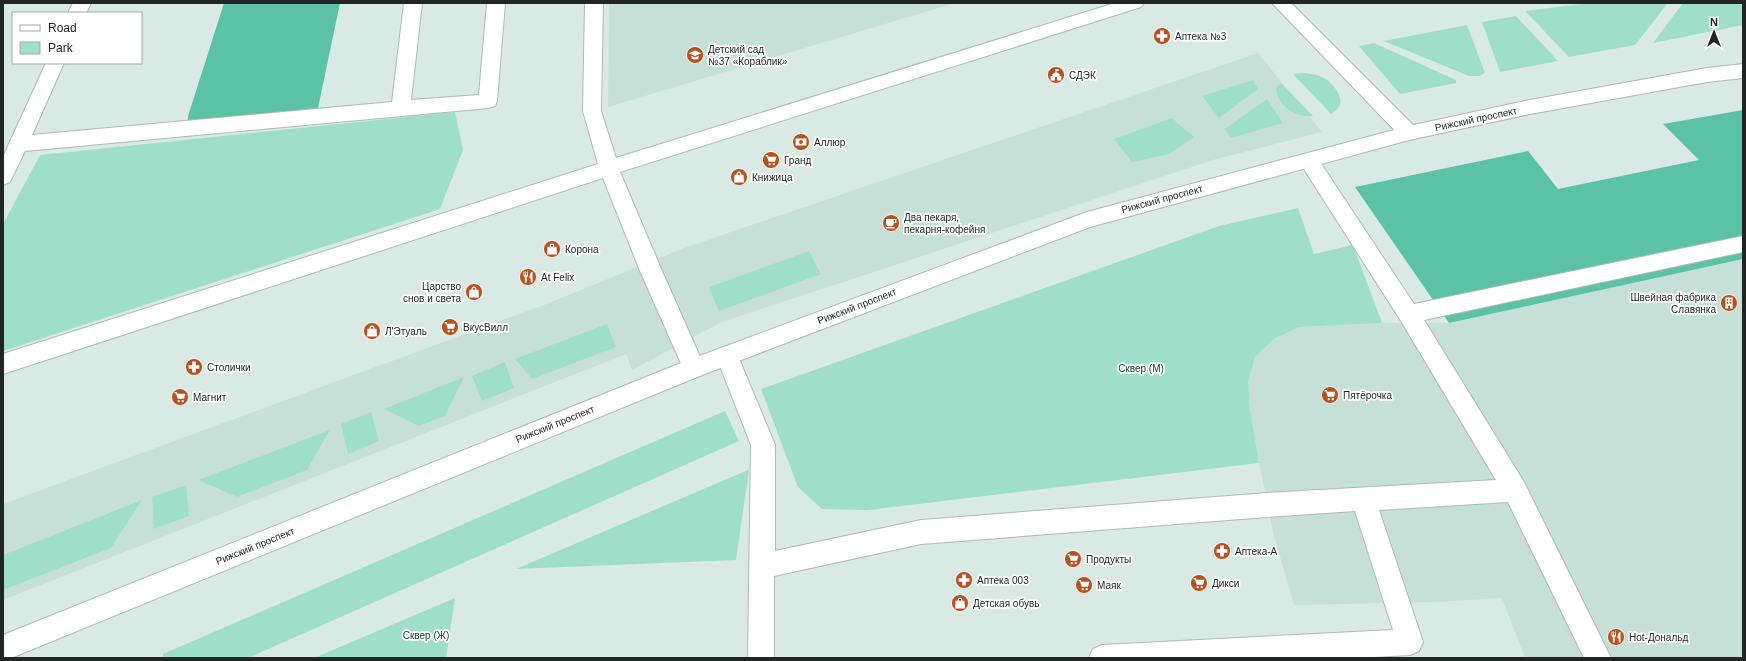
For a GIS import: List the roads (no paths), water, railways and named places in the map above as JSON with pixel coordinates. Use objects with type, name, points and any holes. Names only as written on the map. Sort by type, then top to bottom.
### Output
[{"type":"street","points":[[78,12],[82,3]]},
{"type":"street","points":[[401,108],[413,3]]},
{"type":"street","points":[[19,144],[488,101],[496,3]]},
{"type":"street","points":[[594,3],[592,111],[609,168],[651,271],[694,368]]},
{"type":"street","points":[[3,364],[609,168],[1135,3]]},
{"type":"street","points":[[1281,3],[1409,133]]},
{"type":"street","points":[[3,177],[55,64]]},
{"type":"street","name":"Рижский проспект","points":[[3,648],[694,368],[1087,220],[1283,166],[1310,161],[1409,133],[1530,107],[1707,75],[1743,71]]},
{"type":"street","points":[[1310,161],[1410,314],[1515,490],[1598,658]]},
{"type":"street","points":[[1410,314],[1743,244]]},
{"type":"street","points":[[727,356],[762,445],[761,658]]},
{"type":"street","points":[[762,566],[921,532],[1267,505],[1515,490]]},
{"type":"street","points":[[1102,658],[1410,642],[1364,500]]},
{"type":"place","name":"Аптека №3","points":[[1162,36]]},
{"type":"place","name":"Детский сад №37 «Кораблик»","points":[[695,55]]},
{"type":"place","name":"СДЭК","points":[[1056,75]]},
{"type":"place","name":"Аллюр","points":[[801,142]]},
{"type":"place","name":"Гранд","points":[[771,160]]},
{"type":"place","name":"Книжица","points":[[739,177]]},
{"type":"place","name":"Два пекаря, пекарня-кофейня","points":[[891,223]]},
{"type":"place","name":"Корона","points":[[552,249]]},
{"type":"place","name":"At Felix","points":[[528,277]]},
{"type":"place","name":"Царство снов и света","points":[[474,292]]},
{"type":"place","name":"Швейная фабрика Славянка","points":[[1729,303]]},
{"type":"place","name":"ВкусВилл","points":[[450,327]]},
{"type":"place","name":"Л'Этуаль","points":[[372,331]]},
{"type":"place","name":"Столички","points":[[194,367]]},
{"type":"place","name":"Пятёрочка","points":[[1330,395]]},
{"type":"place","name":"Магнит","points":[[180,397]]},
{"type":"place","name":"Аптека-А","points":[[1222,551]]},
{"type":"place","name":"Продукты","points":[[1073,559]]},
{"type":"place","name":"Аптека 003","points":[[964,580]]},
{"type":"place","name":"Дикси","points":[[1199,583]]},
{"type":"place","name":"Маяк","points":[[1084,585]]},
{"type":"place","name":"Детская обувь","points":[[960,603]]},
{"type":"place","name":"Hot-Дональд","points":[[1616,637]]},
{"type":"park label","name":"Сквер (М)","points":[[1141,368]]},
{"type":"park label","name":"Сквер (Ж)","points":[[426,635]]}]
